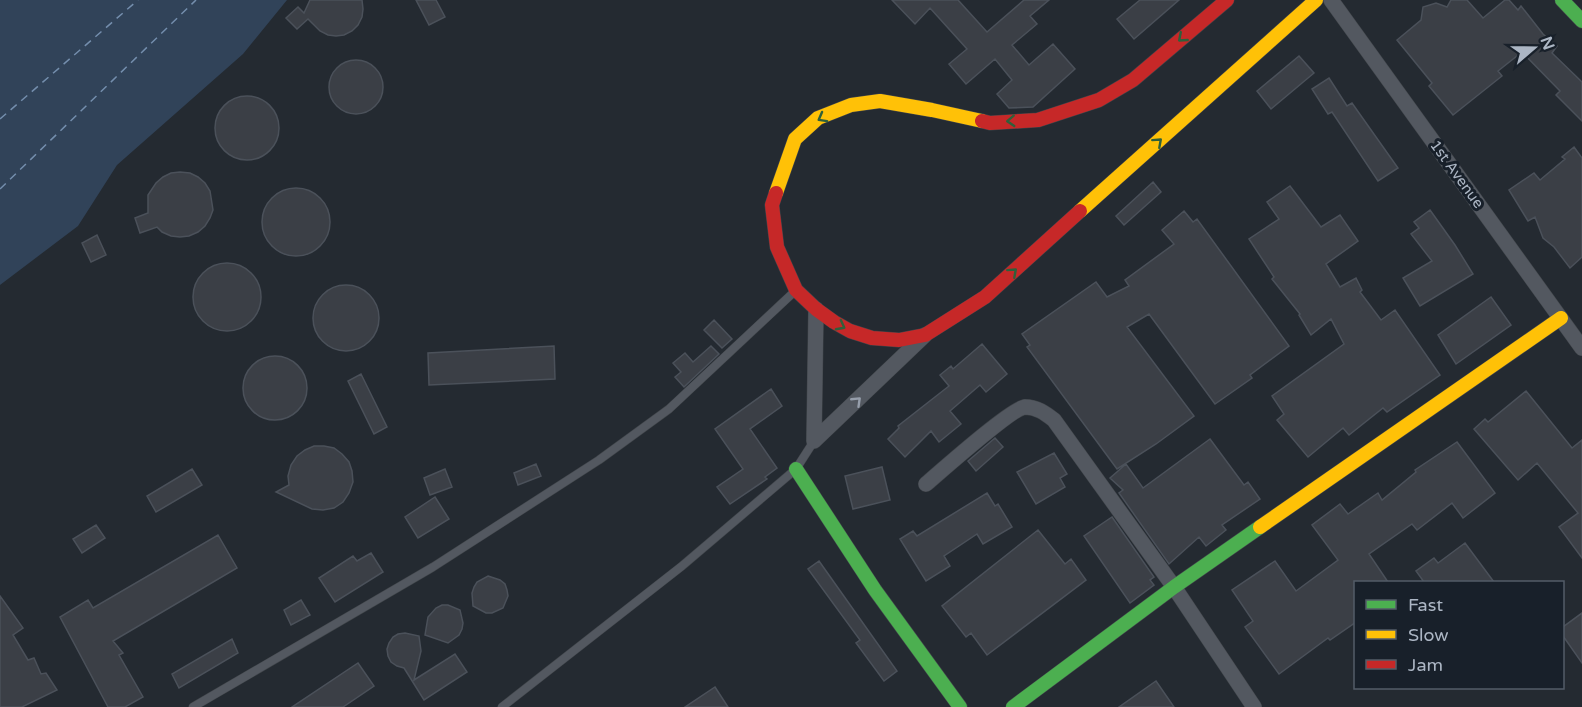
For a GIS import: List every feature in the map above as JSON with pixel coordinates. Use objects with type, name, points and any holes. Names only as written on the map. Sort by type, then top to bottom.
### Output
[{"type":"street","points":[[926,335],[899,340],[872,338],[850,331],[816,309],[796,290],[777,247],[772,205],[795,139],[818,118],[851,105],[880,101],[990,123],[1038,120],[1099,100],[1133,80],[1227,0]]},
{"type":"street","points":[[814,441],[926,335],[985,297],[1316,0]]},
{"type":"street","name":"1st Avenue","points":[[1331,0],[1582,348]]},
{"type":"street","points":[[1562,0],[1582,21]]},
{"type":"street","points":[[814,441],[816,309]]},
{"type":"street","points":[[1012,707],[1174,586],[1561,318]]},
{"type":"street","points":[[926,484],[1007,416],[1023,407],[1042,410],[1054,420],[1174,586],[1254,707]]},
{"type":"street","points":[[796,469],[840,538],[927,664],[960,707]]},
{"type":"lane","points":[[193,707],[433,567],[599,460],[669,409],[796,290]]},
{"type":"lane","points":[[502,707],[682,566],[796,469],[814,441]]},
{"type":"water","points":[[0,0],[287,0],[243,54],[117,165],[78,226],[0,285]]},
{"type":"building","points":[[310,0],[362,0],[362,17],[352,31],[344,35],[328,35],[320,31],[308,19],[297,29],[286,18],[298,7],[304,13]]},
{"type":"building","points":[[416,0],[436,0],[445,17],[429,25]]},
{"type":"building","points":[[892,0],[958,0],[987,32],[1024,0],[1049,0],[1030,16],[1037,24],[1012,45],[1029,65],[1053,44],[1075,69],[1033,107],[1009,108],[997,94],[1012,80],[995,59],[966,84],[949,64],[967,49],[930,8],[915,24]]},
{"type":"building","points":[[1140,0],[1179,0],[1134,39],[1117,19]]},
{"type":"building","points":[[1451,0],[1467,0],[1483,18],[1505,0],[1509,0],[1518,10],[1521,6],[1543,34],[1557,46],[1552,53],[1582,82],[1582,121],[1556,95],[1560,91],[1522,52],[1498,71],[1502,76],[1453,115],[1429,86],[1432,83],[1397,40],[1421,20],[1423,7],[1436,3],[1447,7]]},
{"type":"building","points":[[1299,56],[1314,73],[1271,109],[1257,91]]},
{"type":"building","points":[[356,60],[366,62],[375,68],[381,77],[383,87],[381,97],[375,106],[366,112],[356,114],[346,112],[337,106],[331,97],[329,87],[331,77],[337,68],[346,62]]},
{"type":"building","points":[[1329,78],[1347,106],[1352,103],[1398,168],[1378,181],[1332,112],[1328,114],[1312,89]]},
{"type":"building","points":[[241,96],[253,96],[270,105],[277,116],[279,128],[277,140],[270,151],[253,160],[241,160],[229,155],[220,146],[215,134],[215,122],[220,110],[229,101]]},
{"type":"building","points":[[1574,147],[1582,158],[1582,257],[1570,268],[1554,247],[1543,238],[1535,217],[1528,221],[1509,190],[1534,173],[1540,180],[1565,159],[1562,157]]},
{"type":"building","points":[[180,172],[198,177],[210,191],[213,210],[205,226],[189,236],[180,237],[171,236],[157,227],[140,233],[135,218],[148,213],[148,195],[163,177]]},
{"type":"building","points":[[1153,182],[1161,192],[1124,225],[1116,216]]},
{"type":"building","points":[[1290,186],[1321,227],[1340,215],[1358,241],[1326,264],[1340,287],[1356,278],[1362,290],[1360,292],[1381,320],[1395,310],[1440,375],[1387,412],[1383,408],[1349,435],[1343,428],[1308,457],[1277,420],[1284,414],[1272,396],[1344,344],[1331,319],[1311,335],[1300,314],[1272,279],[1274,277],[1249,239],[1279,219],[1267,202]]},
{"type":"building","points":[[296,188],[309,191],[320,198],[327,209],[330,222],[327,235],[320,246],[309,253],[296,256],[283,253],[272,246],[265,235],[262,222],[265,209],[272,198],[283,191]]},
{"type":"building","points":[[1430,210],[1473,274],[1420,306],[1403,278],[1432,261],[1411,234],[1419,228],[1414,222]]},
{"type":"building","points":[[1184,211],[1193,222],[1197,219],[1289,346],[1250,375],[1252,378],[1215,404],[1149,314],[1127,327],[1194,416],[1117,469],[1027,347],[1030,345],[1022,334],[1096,282],[1107,297],[1129,286],[1125,280],[1174,244],[1162,230]]},
{"type":"building","points":[[97,235],[106,255],[91,262],[82,243]]},
{"type":"building","points":[[227,263],[240,266],[251,273],[258,284],[261,297],[258,310],[251,321],[240,328],[227,331],[214,328],[203,321],[196,310],[193,297],[196,284],[203,273],[214,266]]},
{"type":"building","points":[[346,285],[359,287],[369,295],[377,305],[379,318],[377,331],[369,341],[359,349],[346,351],[333,349],[323,341],[315,331],[313,318],[315,305],[323,295],[333,287]]},
{"type":"building","points":[[1491,297],[1511,325],[1456,364],[1438,335]]},
{"type":"building","points":[[714,320],[732,339],[722,348],[704,330]]},
{"type":"building","points":[[982,344],[1007,374],[986,392],[980,385],[950,411],[961,424],[939,442],[931,431],[905,457],[888,439],[899,428],[898,426],[949,386],[940,375],[951,366],[953,369]]},
{"type":"building","points":[[554,346],[555,379],[429,385],[428,353]]},
{"type":"building","points":[[711,346],[719,354],[684,387],[675,377],[681,372],[673,363],[685,353],[693,362]]},
{"type":"building","points":[[269,356],[281,356],[298,365],[305,376],[307,388],[305,400],[298,411],[281,420],[269,420],[257,415],[248,406],[243,394],[243,382],[248,370],[257,361]]},
{"type":"building","points":[[361,374],[387,427],[374,434],[348,381]]},
{"type":"building","points":[[771,389],[782,406],[750,429],[777,468],[765,477],[767,479],[730,504],[717,487],[743,469],[715,429]]},
{"type":"building","points":[[1526,391],[1572,448],[1582,440],[1582,558],[1559,527],[1578,513],[1537,463],[1518,480],[1474,429],[1485,419],[1488,422]]},
{"type":"building","points":[[995,438],[1003,447],[976,471],[968,461]]},
{"type":"building","points":[[1210,439],[1244,485],[1248,482],[1260,499],[1222,525],[1226,530],[1206,546],[1199,537],[1169,564],[1119,493],[1123,490],[1110,478],[1126,464],[1143,488]]},
{"type":"building","points":[[1457,442],[1495,493],[1463,518],[1452,503],[1417,530],[1412,524],[1369,554],[1387,581],[1354,581],[1354,623],[1330,640],[1328,638],[1279,674],[1245,627],[1253,621],[1232,590],[1275,561],[1296,591],[1338,560],[1312,525],[1340,504],[1348,514],[1378,493],[1382,500],[1416,472],[1415,470]]},
{"type":"building","points":[[314,446],[334,448],[349,462],[352,471],[353,482],[349,493],[343,502],[334,508],[312,509],[276,492],[289,485],[288,476],[291,465],[297,456]]},
{"type":"building","points":[[1054,453],[1067,474],[1060,478],[1065,487],[1036,504],[1017,472]]},
{"type":"building","points":[[536,464],[541,476],[518,485],[514,473]]},
{"type":"building","points":[[882,467],[890,500],[853,509],[845,476]]},
{"type":"building","points":[[192,469],[202,485],[156,512],[147,496]]},
{"type":"building","points":[[445,469],[452,487],[430,495],[424,478]]},
{"type":"building","points":[[987,493],[995,506],[998,504],[1012,527],[983,544],[977,534],[944,556],[950,566],[926,581],[900,539],[913,531],[917,536]]},
{"type":"building","points":[[435,497],[449,519],[418,538],[405,517]]},
{"type":"building","points":[[1112,517],[1154,577],[1150,580],[1154,585],[1130,603],[1084,536]]},
{"type":"building","points":[[96,525],[105,538],[82,553],[73,539]]},
{"type":"building","points":[[1038,530],[1065,564],[1071,559],[1086,580],[987,655],[971,633],[966,637],[942,606]]},
{"type":"building","points":[[218,535],[237,568],[113,641],[123,653],[119,655],[143,697],[125,707],[108,707],[60,617],[88,600],[93,608]]},
{"type":"building","points":[[1465,543],[1493,581],[1423,581],[1416,571],[1434,558],[1438,563]]},
{"type":"building","points":[[371,553],[383,572],[335,602],[319,578],[353,556],[357,561]]},
{"type":"building","points":[[819,561],[897,671],[884,681],[856,643],[860,640],[808,569]]},
{"type":"building","points":[[488,576],[505,584],[508,596],[503,608],[492,613],[486,613],[473,606],[474,587],[477,582]]},
{"type":"building","points":[[0,596],[23,628],[13,635],[28,660],[34,658],[41,674],[46,673],[57,690],[22,707],[0,707]]},
{"type":"building","points":[[301,600],[310,615],[291,625],[284,610]]},
{"type":"building","points":[[442,605],[460,610],[463,623],[459,635],[448,643],[425,635],[428,617]]},
{"type":"building","points":[[1582,613],[1582,663],[1564,637],[1564,626]]},
{"type":"building","points":[[405,633],[419,636],[421,651],[414,680],[455,654],[467,672],[424,700],[404,668],[391,662],[388,656],[387,649],[393,637]]},
{"type":"building","points":[[232,639],[238,653],[179,688],[172,674]]},
{"type":"building","points":[[358,663],[374,686],[343,707],[292,707]]},
{"type":"building","points":[[1156,681],[1174,707],[1119,707]]},
{"type":"building","points":[[715,687],[728,707],[685,707]]},
{"type":"ferry route","points":[[0,119],[138,0]]},
{"type":"ferry route","points":[[0,189],[196,0]]},
{"type":"traffic: fast","points":[[1562,0],[1582,21]]},
{"type":"traffic: fast","points":[[796,469],[875,590],[960,707]]},
{"type":"traffic: fast","points":[[1013,707],[1174,587],[1260,527]]},
{"type":"traffic: slow","points":[[1080,211],[1316,0]]},
{"type":"traffic: slow","points":[[776,193],[795,139],[818,118],[851,105],[880,101],[982,121]]},
{"type":"traffic: slow","points":[[1260,527],[1561,318]]},
{"type":"traffic: jam","points":[[982,121],[990,123],[1038,120],[1099,100],[1133,80],[1227,0]]},
{"type":"traffic: jam","points":[[776,193],[772,205],[777,247],[796,290],[816,309],[850,331],[872,338],[899,340],[925,335],[985,297],[1080,211]]}]
